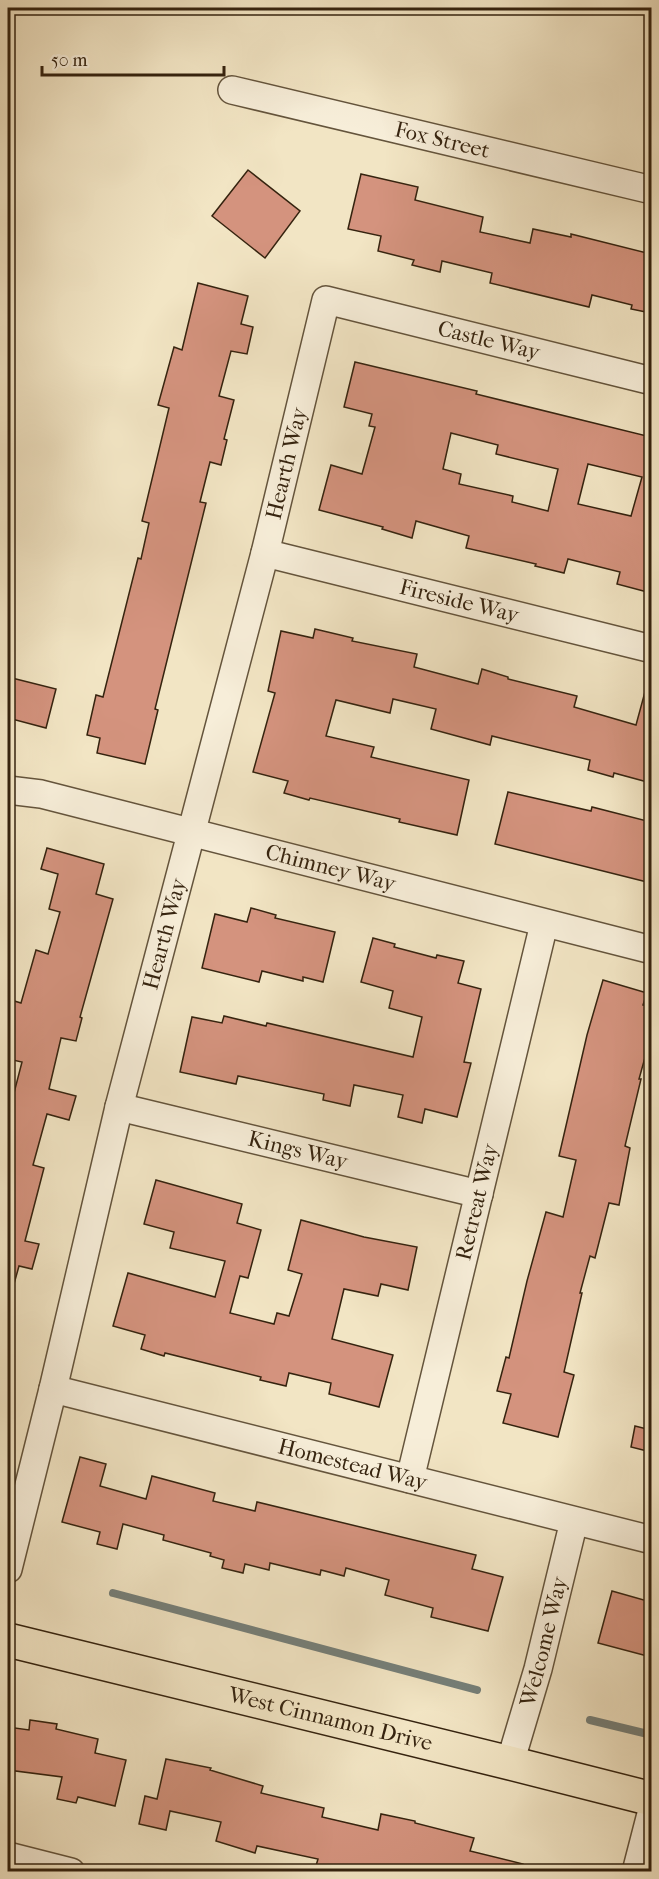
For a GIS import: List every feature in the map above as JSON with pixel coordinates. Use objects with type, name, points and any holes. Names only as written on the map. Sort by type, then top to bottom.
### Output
[{"type":"main road","name":"West Cinnamon Drive","points":[[8,1640],[510,1762],[651,1799]]},
{"type":"street","name":"Fox Street","points":[[232,90],[651,190]]},
{"type":"street","name":"Castle Way","points":[[327,300],[651,381]]},
{"type":"street","name":"Hearth Way","points":[[8,1569],[119,1107],[266,552],[327,300]]},
{"type":"street","name":"Fireside Way","points":[[266,552],[651,649]]},
{"type":"street","name":"Chimney Way","points":[[8,790],[41,794],[651,950]]},
{"type":"street","name":"Retreat Way","points":[[410,1479],[544,924]]},
{"type":"street","name":"Kings Way","points":[[119,1107],[479,1194]]},
{"type":"street","name":"Homestead Way","points":[[53,1389],[651,1540]]},
{"type":"street","name":"Welcome Way","points":[[510,1762],[538,1669],[574,1521]]},
{"type":"street","points":[[636,1872],[651,1810]]},
{"type":"street","points":[[8,1856],[71,1872]]},
{"type":"building","points":[[248,170],[300,211],[265,258],[212,216]]},
{"type":"building","points":[[361,174],[418,187],[415,200],[483,217],[480,232],[530,243],[533,229],[571,237],[571,234],[651,254],[651,313],[631,309],[632,305],[592,295],[589,307],[490,283],[492,273],[442,261],[440,272],[412,265],[414,260],[378,251],[381,236],[348,229]]},
{"type":"building","points":[[198,283],[248,296],[241,324],[253,327],[247,354],[231,351],[219,396],[234,400],[224,439],[227,440],[221,465],[210,462],[200,502],[206,503],[155,709],[158,710],[145,764],[97,753],[100,738],[87,735],[96,695],[103,697],[138,558],[141,559],[149,523],[142,521],[169,408],[158,405],[174,347],[182,350]]},
{"type":"building","points":[[355,362],[477,391],[476,394],[651,437],[651,593],[617,584],[620,572],[568,559],[564,573],[466,548],[469,536],[416,521],[412,538],[382,529],[383,527],[319,510],[331,465],[362,474],[375,427],[369,426],[372,414],[344,407]],"holes":[[[451,433],[498,445],[496,454],[558,469],[548,511],[512,502],[513,496],[459,484],[461,474],[443,469]],[[588,464],[642,477],[631,516],[578,504]]]},
{"type":"building","points":[[315,629],[353,638],[352,641],[417,654],[414,667],[478,684],[482,669],[508,677],[508,679],[577,696],[574,707],[636,725],[646,688],[651,689],[651,783],[614,773],[613,777],[588,770],[590,760],[492,736],[490,745],[431,729],[436,709],[393,699],[390,713],[336,700],[326,736],[374,747],[371,757],[469,780],[457,835],[399,822],[400,819],[284,793],[288,781],[253,772],[275,693],[268,691],[281,631],[313,638]]},
{"type":"building","points":[[8,677],[56,689],[46,728],[8,718]]},
{"type":"building","points":[[508,792],[591,811],[592,807],[651,822],[651,883],[495,844]]},
{"type":"building","points":[[47,848],[104,864],[96,894],[113,899],[80,1017],[82,1018],[76,1041],[61,1038],[49,1089],[76,1096],[69,1120],[47,1114],[33,1165],[44,1168],[25,1241],[39,1244],[32,1269],[19,1266],[14,1284],[8,1283],[8,1116],[22,1062],[8,1059],[8,1014],[11,1000],[21,1003],[36,950],[48,954],[60,912],[49,909],[58,874],[41,869]]},
{"type":"building","points":[[251,908],[276,915],[275,918],[335,932],[323,982],[303,977],[303,981],[262,971],[259,982],[202,968],[215,914],[247,922]]},
{"type":"building","points":[[373,938],[395,944],[394,947],[436,958],[437,955],[464,961],[458,983],[481,989],[464,1062],[471,1063],[457,1117],[425,1109],[422,1123],[398,1117],[403,1095],[354,1085],[350,1106],[323,1100],[324,1094],[238,1076],[236,1084],[180,1072],[192,1017],[222,1023],[224,1016],[266,1026],[267,1023],[413,1057],[422,1017],[389,1008],[393,991],[361,982]]},
{"type":"building","points":[[603,980],[647,993],[643,1005],[651,1007],[651,1036],[625,1146],[630,1148],[619,1205],[609,1203],[595,1258],[590,1256],[580,1293],[582,1293],[564,1372],[574,1375],[558,1437],[503,1423],[511,1394],[497,1391],[506,1357],[509,1358],[546,1212],[563,1217],[576,1160],[559,1156],[587,1035]]},
{"type":"building","points":[[156,1180],[242,1204],[237,1223],[261,1230],[248,1278],[240,1276],[230,1313],[274,1324],[277,1313],[289,1316],[302,1274],[288,1270],[301,1220],[364,1237],[417,1247],[408,1290],[381,1284],[378,1296],[344,1289],[332,1339],[393,1355],[379,1407],[329,1394],[331,1383],[289,1373],[286,1386],[260,1380],[261,1377],[141,1349],[145,1335],[113,1326],[128,1273],[215,1297],[225,1261],[170,1248],[174,1232],[144,1224]]},
{"type":"building","points":[[635,1426],[651,1430],[651,1452],[631,1447]]},
{"type":"building","points":[[80,1457],[106,1464],[100,1486],[146,1499],[152,1476],[215,1493],[213,1501],[255,1511],[257,1502],[476,1555],[472,1569],[503,1577],[488,1631],[431,1617],[433,1608],[385,1595],[389,1580],[346,1568],[344,1576],[321,1570],[320,1575],[270,1563],[269,1570],[245,1564],[243,1573],[222,1568],[224,1560],[210,1556],[211,1553],[163,1540],[164,1535],[123,1524],[117,1549],[97,1544],[100,1532],[62,1522]]},
{"type":"building","points":[[612,1591],[651,1602],[651,1657],[598,1643]]},
{"type":"building","points":[[30,1720],[57,1724],[56,1729],[98,1739],[95,1753],[126,1760],[115,1806],[78,1797],[76,1803],[57,1799],[62,1777],[8,1770],[8,1727],[29,1730]]},
{"type":"building","points":[[166,1759],[211,1768],[210,1770],[263,1786],[261,1793],[324,1808],[322,1817],[378,1830],[381,1814],[474,1838],[470,1851],[523,1864],[522,1872],[326,1872],[315,1869],[318,1859],[257,1846],[255,1853],[216,1841],[221,1822],[170,1811],[166,1830],[139,1824],[145,1796],[157,1799]]},
{"type":"waterway","points":[[113,1593],[477,1690]]},
{"type":"waterway","points":[[590,1720],[652,1735]]}]
